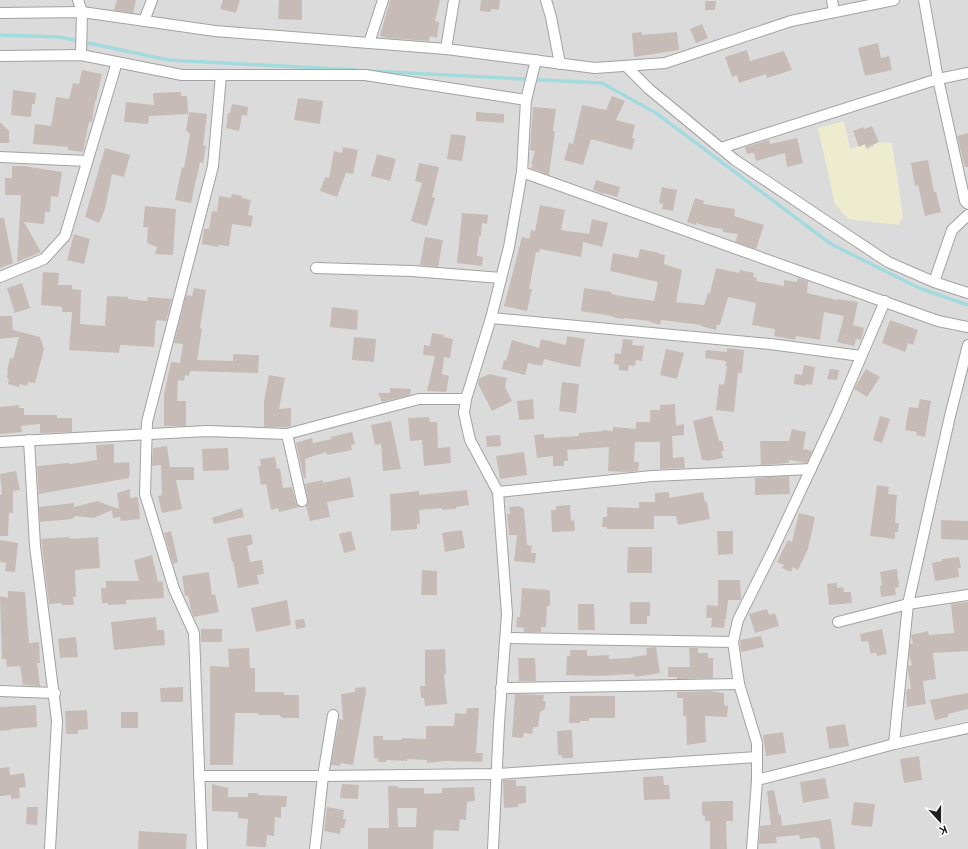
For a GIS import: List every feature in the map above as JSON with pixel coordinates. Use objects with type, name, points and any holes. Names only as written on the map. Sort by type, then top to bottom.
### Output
[{"type":"street","points":[[78,0],[82,17],[81,52]]},
{"type":"street","points":[[144,21],[152,0]]},
{"type":"street","points":[[369,43],[383,0]]},
{"type":"street","points":[[446,50],[454,0]]},
{"type":"street","points":[[546,0],[560,64]]},
{"type":"street","points":[[832,0],[834,12]]},
{"type":"street","points":[[0,13],[144,21],[215,31],[446,50],[535,63],[595,68],[665,63],[791,21],[894,0]]},
{"type":"street","points":[[924,0],[938,79],[965,201],[968,204]]},
{"type":"street","points":[[0,56],[81,52],[117,62],[182,75],[365,75],[527,96]]},
{"type":"street","points":[[0,277],[44,258],[65,236],[117,62]]},
{"type":"street","points":[[493,849],[496,774],[507,614],[498,492],[470,440],[464,413],[466,399],[491,318],[509,247],[522,172],[527,96],[535,63]]},
{"type":"street","points":[[626,66],[649,89],[735,160],[888,262],[934,282],[968,293]]},
{"type":"street","points":[[721,148],[938,79],[968,73]]},
{"type":"street","points":[[202,849],[194,633],[174,589],[145,494],[147,422],[213,166],[222,75]]},
{"type":"street","points":[[0,157],[87,161]]},
{"type":"street","points":[[522,172],[938,321],[968,327]]},
{"type":"street","points":[[934,282],[952,230],[968,215]]},
{"type":"street","points":[[316,268],[412,271],[501,278]]},
{"type":"street","points":[[752,849],[757,780],[757,743],[738,684],[733,642],[738,620],[772,552],[811,468],[885,301]]},
{"type":"street","points":[[491,318],[770,344],[861,356]]},
{"type":"street","points":[[894,744],[908,604],[950,416],[968,345]]},
{"type":"street","points":[[0,442],[207,431],[287,434],[419,399],[466,399]]},
{"type":"street","points":[[287,434],[302,501]]},
{"type":"street","points":[[29,440],[35,546],[58,721],[50,849]]},
{"type":"street","points":[[498,492],[652,476],[811,468]]},
{"type":"street","points":[[838,622],[908,604],[968,595]]},
{"type":"street","points":[[506,638],[733,642]]},
{"type":"street","points":[[502,688],[738,684]]},
{"type":"street","points":[[0,691],[55,693]]},
{"type":"street","points":[[316,849],[323,776],[333,715]]},
{"type":"street","points":[[757,780],[894,744],[968,728]]},
{"type":"street","points":[[199,776],[496,774],[757,757]]},
{"type":"shaded area","points":[[0,0],[968,0],[968,849],[0,849]]},
{"type":"shaded area","points":[[844,121],[850,149],[865,144],[867,150],[874,147],[873,145],[879,142],[892,143],[903,217],[898,225],[848,219],[835,204],[818,128]]},
{"type":"building","points":[[117,0],[136,0],[133,13],[114,10]]},
{"type":"building","points":[[223,0],[240,0],[236,13],[220,9]]},
{"type":"building","points":[[279,0],[302,0],[302,20],[278,19]]},
{"type":"building","points":[[390,0],[440,0],[435,21],[439,22],[437,38],[430,36],[429,41],[380,36]]},
{"type":"building","points":[[481,0],[500,0],[499,10],[491,9],[491,12],[480,11]]},
{"type":"building","points":[[705,1],[716,1],[715,10],[705,10]]},
{"type":"building","points":[[702,24],[708,38],[696,43],[690,29]]},
{"type":"building","points":[[642,32],[642,35],[677,32],[679,50],[634,57],[632,33]]},
{"type":"building","points":[[878,43],[881,58],[889,56],[892,70],[865,76],[858,48]]},
{"type":"building","points":[[747,50],[750,61],[784,51],[792,70],[767,78],[766,74],[739,83],[737,75],[732,77],[725,57]]},
{"type":"building","points":[[82,70],[102,74],[95,101],[92,122],[89,122],[83,152],[68,150],[68,147],[33,144],[35,124],[51,126],[56,97],[69,99],[73,83],[79,84]]},
{"type":"building","points":[[13,90],[36,93],[35,104],[32,104],[31,117],[11,115]]},
{"type":"building","points":[[181,92],[181,96],[187,96],[188,114],[149,116],[148,124],[124,122],[126,102],[154,105],[153,93]]},
{"type":"building","points":[[612,96],[625,101],[616,120],[635,125],[632,138],[635,139],[632,150],[591,139],[583,165],[564,160],[569,143],[573,144],[582,105],[606,110]]},
{"type":"building","points":[[298,98],[323,101],[320,124],[294,120]]},
{"type":"building","points":[[232,104],[248,107],[247,116],[242,115],[239,131],[226,128],[228,113],[230,113]]},
{"type":"building","points":[[533,107],[556,109],[553,131],[555,131],[549,175],[531,168],[533,165],[531,164],[535,151],[530,150]]},
{"type":"building","points":[[189,112],[207,114],[203,145],[206,146],[203,163],[200,162],[191,203],[175,200],[182,167],[184,168],[190,134],[186,130]]},
{"type":"building","points":[[476,112],[504,114],[504,123],[476,121]]},
{"type":"building","points":[[0,122],[9,131],[9,143],[0,143]]},
{"type":"building","points":[[872,126],[879,142],[866,148],[865,144],[859,147],[853,131],[863,127],[864,129]]},
{"type":"building","points":[[968,133],[968,167],[965,167],[957,136]]},
{"type":"building","points":[[451,134],[466,136],[462,161],[447,159]]},
{"type":"building","points":[[797,138],[803,163],[787,167],[785,153],[756,161],[754,153],[747,154],[745,147],[769,140],[770,144]]},
{"type":"building","points":[[343,147],[358,150],[353,174],[346,173],[337,197],[320,191],[325,177],[329,178],[334,151],[342,153]]},
{"type":"building","points":[[105,148],[130,155],[124,177],[112,174],[105,209],[99,223],[85,217]]},
{"type":"building","points":[[377,154],[396,159],[390,181],[371,176]]},
{"type":"building","points":[[928,160],[934,192],[936,192],[941,212],[925,216],[918,185],[915,186],[911,163]]},
{"type":"building","points":[[419,163],[439,167],[432,197],[435,198],[427,226],[411,221],[422,183],[415,181]]},
{"type":"building","points":[[12,166],[24,166],[62,172],[58,197],[51,196],[50,212],[45,212],[44,224],[24,222],[41,252],[17,262],[21,195],[5,195],[5,178],[12,178]]},
{"type":"building","points":[[596,180],[620,187],[617,197],[593,190]]},
{"type":"building","points":[[662,187],[677,190],[673,211],[662,209],[663,204],[659,203]]},
{"type":"building","points":[[232,194],[251,200],[248,215],[253,216],[251,227],[232,224],[229,246],[218,245],[218,247],[202,244],[204,229],[209,229],[212,211],[217,212],[219,196],[231,198]]},
{"type":"building","points":[[695,198],[704,201],[703,204],[735,209],[734,216],[764,225],[756,249],[735,242],[738,234],[723,232],[723,229],[696,223],[696,225],[687,222]]},
{"type":"building","points":[[540,205],[565,210],[561,230],[589,234],[592,219],[608,223],[602,247],[583,242],[581,257],[540,249],[539,253],[536,252],[529,289],[532,289],[527,311],[504,306],[522,237],[529,239],[531,230],[535,231]]},
{"type":"building","points":[[145,206],[176,209],[173,255],[155,254],[157,247],[147,243],[148,227],[143,227]]},
{"type":"building","points":[[462,213],[488,215],[487,224],[482,223],[481,236],[479,236],[477,256],[483,257],[482,266],[457,263]]},
{"type":"building","points":[[0,218],[4,218],[13,263],[0,268]]},
{"type":"building","points":[[74,234],[90,239],[84,264],[67,260]]},
{"type":"building","points":[[425,237],[443,240],[438,267],[420,265]]},
{"type":"building","points":[[640,249],[665,255],[664,264],[682,270],[676,302],[704,305],[708,293],[710,293],[716,268],[739,273],[740,270],[754,273],[753,277],[757,278],[756,281],[784,286],[784,280],[797,282],[798,278],[808,281],[807,293],[837,300],[858,302],[853,325],[864,328],[861,340],[856,339],[854,346],[837,342],[844,316],[824,312],[820,340],[796,336],[795,340],[774,336],[775,329],[752,325],[756,303],[728,297],[720,325],[717,325],[716,330],[701,325],[661,320],[660,325],[650,321],[623,319],[581,311],[584,288],[654,301],[658,282],[610,271],[613,253],[638,258]]},
{"type":"building","points":[[43,272],[59,273],[58,285],[72,285],[72,289],[81,290],[80,324],[105,326],[107,296],[128,297],[128,299],[147,301],[148,297],[172,299],[166,321],[156,320],[154,347],[120,345],[119,353],[69,350],[72,312],[62,312],[62,307],[41,305]]},
{"type":"building","points":[[22,283],[30,308],[15,313],[7,288]]},
{"type":"building","points":[[194,288],[206,290],[197,360],[233,361],[233,354],[259,355],[258,373],[190,371],[189,376],[185,375],[184,381],[178,380],[177,401],[186,401],[186,426],[164,426],[164,394],[171,362],[180,363],[183,344],[174,343],[186,295],[192,296]]},
{"type":"building","points":[[332,307],[358,310],[357,330],[330,327]]},
{"type":"building","points":[[0,316],[12,316],[13,330],[40,337],[44,349],[35,383],[28,382],[27,386],[20,384],[19,387],[8,384],[9,380],[7,377],[7,371],[10,358],[13,359],[19,337],[0,339]]},
{"type":"building","points":[[890,320],[918,330],[913,345],[908,343],[905,352],[882,343]]},
{"type":"building","points":[[432,333],[444,335],[443,337],[453,339],[450,358],[444,357],[442,374],[449,376],[446,392],[427,391],[435,356],[423,355],[424,345],[430,346]]},
{"type":"building","points":[[567,336],[585,339],[580,367],[544,359],[542,366],[528,363],[525,375],[502,369],[512,340],[539,348],[541,339],[566,345]]},
{"type":"building","points":[[354,337],[376,339],[374,362],[352,360]]},
{"type":"building","points":[[623,339],[633,340],[632,345],[644,346],[642,361],[636,360],[635,366],[629,365],[628,371],[619,370],[619,365],[614,364],[615,353],[621,354]]},
{"type":"building","points":[[727,348],[744,350],[742,373],[738,373],[734,412],[716,410],[719,384],[724,385],[727,366],[725,366],[726,361],[705,358],[706,350],[727,352]]},
{"type":"building","points":[[666,349],[684,353],[677,379],[660,375]]},
{"type":"building","points":[[804,365],[815,367],[812,385],[806,384],[806,386],[794,384],[795,374],[802,375]]},
{"type":"building","points":[[830,369],[839,370],[837,380],[827,379]]},
{"type":"building","points":[[866,369],[880,377],[867,397],[854,389]]},
{"type":"building","points":[[489,374],[507,378],[505,387],[512,401],[492,411],[478,384],[479,379]]},
{"type":"building","points":[[269,375],[285,378],[279,409],[291,408],[291,426],[264,427],[264,401]]},
{"type":"building","points":[[562,382],[579,384],[576,413],[559,411]]},
{"type":"building","points":[[390,388],[411,389],[410,395],[382,402],[378,393],[390,393]]},
{"type":"building","points":[[533,399],[534,419],[519,420],[517,401]]},
{"type":"building","points":[[920,399],[931,401],[925,437],[916,435],[917,432],[905,430],[909,407],[918,408]]},
{"type":"building","points":[[675,404],[676,426],[684,424],[684,435],[672,436],[673,458],[684,457],[685,468],[660,469],[660,442],[635,442],[634,462],[639,462],[638,471],[608,471],[609,447],[567,450],[568,461],[564,461],[564,466],[553,466],[553,456],[537,458],[534,435],[544,434],[544,438],[579,436],[579,433],[603,430],[613,431],[613,427],[636,429],[636,422],[650,422],[650,410],[660,410],[660,405]]},
{"type":"building","points":[[19,405],[19,408],[24,408],[24,415],[57,415],[57,418],[72,418],[72,432],[40,433],[40,424],[21,426],[22,432],[0,434],[0,407]]},
{"type":"building","points":[[712,416],[719,441],[722,441],[724,451],[721,451],[723,458],[707,461],[702,460],[693,421]]},
{"type":"building","points":[[880,416],[890,419],[882,443],[873,440]]},
{"type":"building","points":[[429,417],[430,422],[437,422],[438,448],[450,447],[451,463],[424,466],[422,440],[410,441],[408,418]]},
{"type":"building","points":[[391,421],[401,469],[383,471],[381,444],[375,445],[371,425]]},
{"type":"building","points":[[792,429],[806,432],[803,449],[812,451],[807,463],[789,460],[789,463],[761,465],[760,441],[789,441]]},
{"type":"building","points":[[352,432],[355,444],[351,445],[352,450],[327,455],[326,452],[305,459],[306,478],[304,478],[296,443],[312,438],[313,443],[332,439],[331,437]]},
{"type":"building","points":[[500,435],[501,446],[487,447],[486,436]]},
{"type":"building","points":[[114,444],[114,463],[129,462],[129,478],[39,494],[37,466],[71,464],[97,460],[96,445]]},
{"type":"building","points":[[167,446],[170,467],[194,467],[194,480],[176,480],[182,509],[162,513],[158,496],[162,495],[161,465],[152,466],[153,448]]},
{"type":"building","points":[[228,448],[229,470],[203,471],[202,449]]},
{"type":"building","points":[[524,452],[527,475],[500,479],[496,456]]},
{"type":"building","points":[[275,457],[277,469],[280,468],[283,488],[292,487],[296,503],[300,507],[279,512],[278,508],[271,510],[266,484],[261,485],[258,466],[261,466],[260,459]]},
{"type":"building","points":[[16,471],[20,490],[13,491],[13,513],[9,513],[8,536],[0,536],[0,495],[2,494],[0,474]]},
{"type":"building","points":[[789,476],[790,494],[755,495],[755,478]]},
{"type":"building","points":[[350,477],[354,497],[327,502],[330,517],[310,521],[306,506],[308,500],[305,484],[323,480],[323,483]]},
{"type":"building","points":[[877,485],[889,487],[888,494],[897,495],[895,523],[899,523],[898,532],[895,532],[895,539],[870,536]]},
{"type":"building","points":[[130,489],[130,498],[138,497],[140,519],[121,521],[120,517],[113,518],[112,510],[94,518],[75,516],[72,519],[40,522],[39,507],[74,503],[74,507],[97,501],[119,509],[117,493]]},
{"type":"building","points":[[467,490],[469,505],[456,507],[456,509],[442,510],[442,508],[419,510],[420,524],[417,524],[417,529],[391,531],[390,494],[419,491],[419,495]]},
{"type":"building","points":[[669,492],[669,498],[703,492],[705,502],[707,502],[710,519],[678,525],[676,516],[654,516],[654,529],[607,529],[607,527],[602,527],[603,517],[607,517],[607,507],[639,508],[639,502],[655,502],[655,493]]},
{"type":"building","points":[[570,505],[571,521],[574,520],[575,531],[552,532],[551,510],[556,510],[556,506]]},
{"type":"building","points":[[519,506],[524,509],[527,545],[532,546],[531,553],[536,553],[535,563],[514,561],[517,535],[509,535],[507,514],[510,514],[509,507]]},
{"type":"building","points":[[242,508],[244,517],[214,524],[212,518]]},
{"type":"building","points":[[799,513],[815,517],[808,549],[798,570],[793,567],[791,572],[782,568],[784,565],[777,562],[788,540],[792,542]]},
{"type":"building","points":[[941,520],[968,521],[968,540],[941,539]]},
{"type":"building","points":[[462,530],[465,548],[445,552],[442,533]]},
{"type":"building","points":[[171,531],[178,562],[173,564],[164,533]]},
{"type":"building","points":[[351,531],[356,550],[344,553],[339,534]]},
{"type":"building","points":[[717,531],[733,531],[733,554],[718,555]]},
{"type":"building","points":[[251,534],[253,544],[247,546],[250,562],[262,560],[264,574],[257,575],[259,584],[238,588],[227,538]]},
{"type":"building","points":[[68,537],[71,539],[98,537],[100,568],[75,570],[76,597],[73,597],[74,605],[62,605],[62,603],[49,604],[41,539]]},
{"type":"building","points":[[0,540],[18,543],[15,572],[5,571],[6,563],[0,562]]},
{"type":"building","points":[[628,547],[652,547],[652,573],[627,573]]},
{"type":"building","points":[[152,555],[158,582],[163,581],[164,598],[126,600],[126,604],[108,605],[108,603],[102,603],[101,588],[106,588],[106,581],[139,581],[134,560]]},
{"type":"building","points":[[959,557],[961,568],[958,568],[959,577],[935,581],[932,563],[942,561],[942,559]]},
{"type":"building","points":[[897,569],[899,587],[895,588],[896,595],[881,597],[880,586],[882,586],[880,572]]},
{"type":"building","points":[[422,570],[437,571],[437,595],[421,595]]},
{"type":"building","points":[[209,572],[212,595],[215,594],[219,612],[194,617],[188,596],[185,596],[182,576]]},
{"type":"building","points":[[718,580],[740,580],[741,600],[728,600],[724,628],[711,627],[712,618],[706,618],[707,605],[718,606]]},
{"type":"building","points":[[837,583],[837,588],[843,587],[844,592],[851,592],[852,603],[829,605],[827,584]]},
{"type":"building","points":[[522,588],[550,590],[550,606],[547,606],[546,627],[541,627],[541,632],[524,632],[524,628],[516,627],[517,617],[520,617]]},
{"type":"building","points":[[8,591],[25,592],[29,643],[39,642],[40,663],[37,663],[40,686],[23,685],[20,666],[7,667],[6,659],[2,659],[0,596],[8,598]]},
{"type":"building","points":[[287,600],[291,625],[256,632],[251,608]]},
{"type":"building","points":[[630,602],[650,602],[650,616],[647,616],[647,624],[630,624]]},
{"type":"building","points":[[968,602],[968,651],[933,653],[936,679],[923,681],[926,704],[907,707],[906,692],[907,689],[911,689],[908,666],[912,665],[909,655],[910,644],[913,644],[911,635],[928,631],[929,635],[954,633],[951,604]]},
{"type":"building","points":[[578,604],[594,604],[595,630],[578,630]]},
{"type":"building","points":[[767,609],[769,615],[775,613],[779,626],[755,633],[749,614]]},
{"type":"building","points":[[156,617],[157,630],[164,630],[165,645],[114,650],[111,622]]},
{"type":"building","points":[[304,619],[306,627],[296,629],[295,620]]},
{"type":"building","points":[[201,629],[222,629],[222,642],[201,642]]},
{"type":"building","points":[[882,629],[887,654],[877,656],[876,652],[871,654],[868,641],[861,642],[860,634]]},
{"type":"building","points":[[761,636],[764,647],[741,652],[740,640]]},
{"type":"building","points":[[76,637],[78,657],[60,658],[58,639]]},
{"type":"building","points":[[656,647],[660,673],[635,677],[634,674],[597,676],[566,675],[567,656],[570,656],[570,650],[587,650],[587,656],[609,655],[609,659],[632,658],[647,655],[646,648]]},
{"type":"building","points":[[249,648],[250,668],[255,668],[255,692],[284,692],[284,695],[299,695],[299,718],[283,718],[279,715],[258,715],[258,713],[235,713],[233,765],[210,765],[210,666],[229,667],[228,649]]},
{"type":"building","points":[[689,648],[698,648],[698,653],[708,653],[708,658],[713,658],[713,678],[677,679],[677,677],[668,677],[668,667],[690,667]]},
{"type":"building","points":[[445,649],[446,674],[444,674],[447,704],[425,706],[424,698],[421,698],[420,686],[425,686],[425,650]]},
{"type":"building","points":[[518,658],[535,658],[536,681],[519,681]]},
{"type":"building","points":[[183,687],[183,702],[161,702],[160,688]]},
{"type":"building","points":[[365,687],[366,692],[353,765],[341,763],[340,766],[331,765],[339,719],[343,720],[341,694],[355,692],[355,688]]},
{"type":"building","points":[[713,691],[724,693],[724,705],[728,706],[727,717],[705,716],[706,742],[687,745],[686,716],[683,716],[683,698],[677,698],[677,692]]},
{"type":"building","points":[[968,693],[968,709],[948,714],[948,717],[935,720],[930,700]]},
{"type":"building","points":[[515,694],[544,695],[543,701],[546,701],[545,709],[540,712],[538,727],[533,727],[532,734],[524,733],[523,738],[512,737]]},
{"type":"building","points":[[570,696],[615,696],[615,718],[589,718],[589,721],[569,723]]},
{"type":"building","points":[[36,705],[37,727],[0,731],[0,707]]},
{"type":"building","points":[[467,708],[479,708],[476,753],[483,753],[482,762],[446,761],[427,763],[427,760],[407,759],[407,761],[386,760],[386,762],[378,762],[378,758],[374,758],[373,736],[383,736],[383,740],[401,740],[402,738],[426,739],[426,726],[454,726],[455,713],[466,714]]},
{"type":"building","points":[[87,710],[88,729],[78,730],[78,734],[66,734],[65,711]]},
{"type":"building","points":[[121,712],[138,712],[138,728],[121,728]]},
{"type":"building","points":[[845,724],[849,746],[829,749],[826,727]]},
{"type":"building","points":[[572,730],[573,758],[562,758],[562,755],[558,755],[557,731]]},
{"type":"building","points":[[783,732],[786,753],[766,756],[763,735]]},
{"type":"building","points":[[919,756],[922,780],[904,783],[900,759]]},
{"type":"building","points":[[9,767],[10,775],[24,773],[26,787],[19,788],[20,798],[11,799],[11,795],[0,796],[0,768]]},
{"type":"building","points":[[663,776],[664,785],[669,785],[670,799],[644,800],[643,777]]},
{"type":"building","points":[[825,778],[829,798],[803,803],[800,782]]},
{"type":"building","points":[[503,780],[516,780],[516,786],[526,786],[526,803],[518,804],[518,807],[504,808]]},
{"type":"building","points":[[212,784],[228,788],[228,797],[248,797],[248,793],[258,793],[258,795],[287,796],[286,807],[281,807],[281,818],[275,817],[274,836],[267,835],[266,847],[246,846],[248,819],[238,818],[238,812],[212,811]]},
{"type":"building","points":[[342,784],[359,785],[358,799],[340,798]]},
{"type":"building","points":[[388,786],[398,786],[398,788],[424,788],[424,794],[442,793],[442,788],[474,787],[475,801],[467,802],[466,820],[460,819],[459,831],[434,830],[433,849],[368,849],[368,828],[389,828]],"holes":[[[397,808],[417,808],[416,827],[398,827]]]},
{"type":"building","points":[[774,790],[779,815],[781,815],[782,826],[831,819],[835,849],[821,849],[819,838],[800,839],[799,835],[776,837],[777,843],[759,844],[760,826],[771,825],[767,791]]},
{"type":"building","points":[[733,801],[733,821],[726,821],[727,849],[710,849],[710,821],[705,821],[705,816],[702,815],[702,802]]},
{"type":"building","points":[[854,802],[875,804],[872,827],[851,825]]},
{"type":"building","points":[[27,807],[38,807],[37,825],[26,824]]},
{"type":"building","points":[[327,807],[344,810],[343,819],[346,819],[344,828],[341,828],[340,834],[324,831]]},
{"type":"building","points":[[139,831],[187,834],[186,849],[138,849]]},
{"type":"waterway","points":[[0,35],[59,37],[169,60],[356,70]]},
{"type":"waterway","points":[[368,71],[602,83],[656,113],[831,244],[919,288],[968,305]]}]
